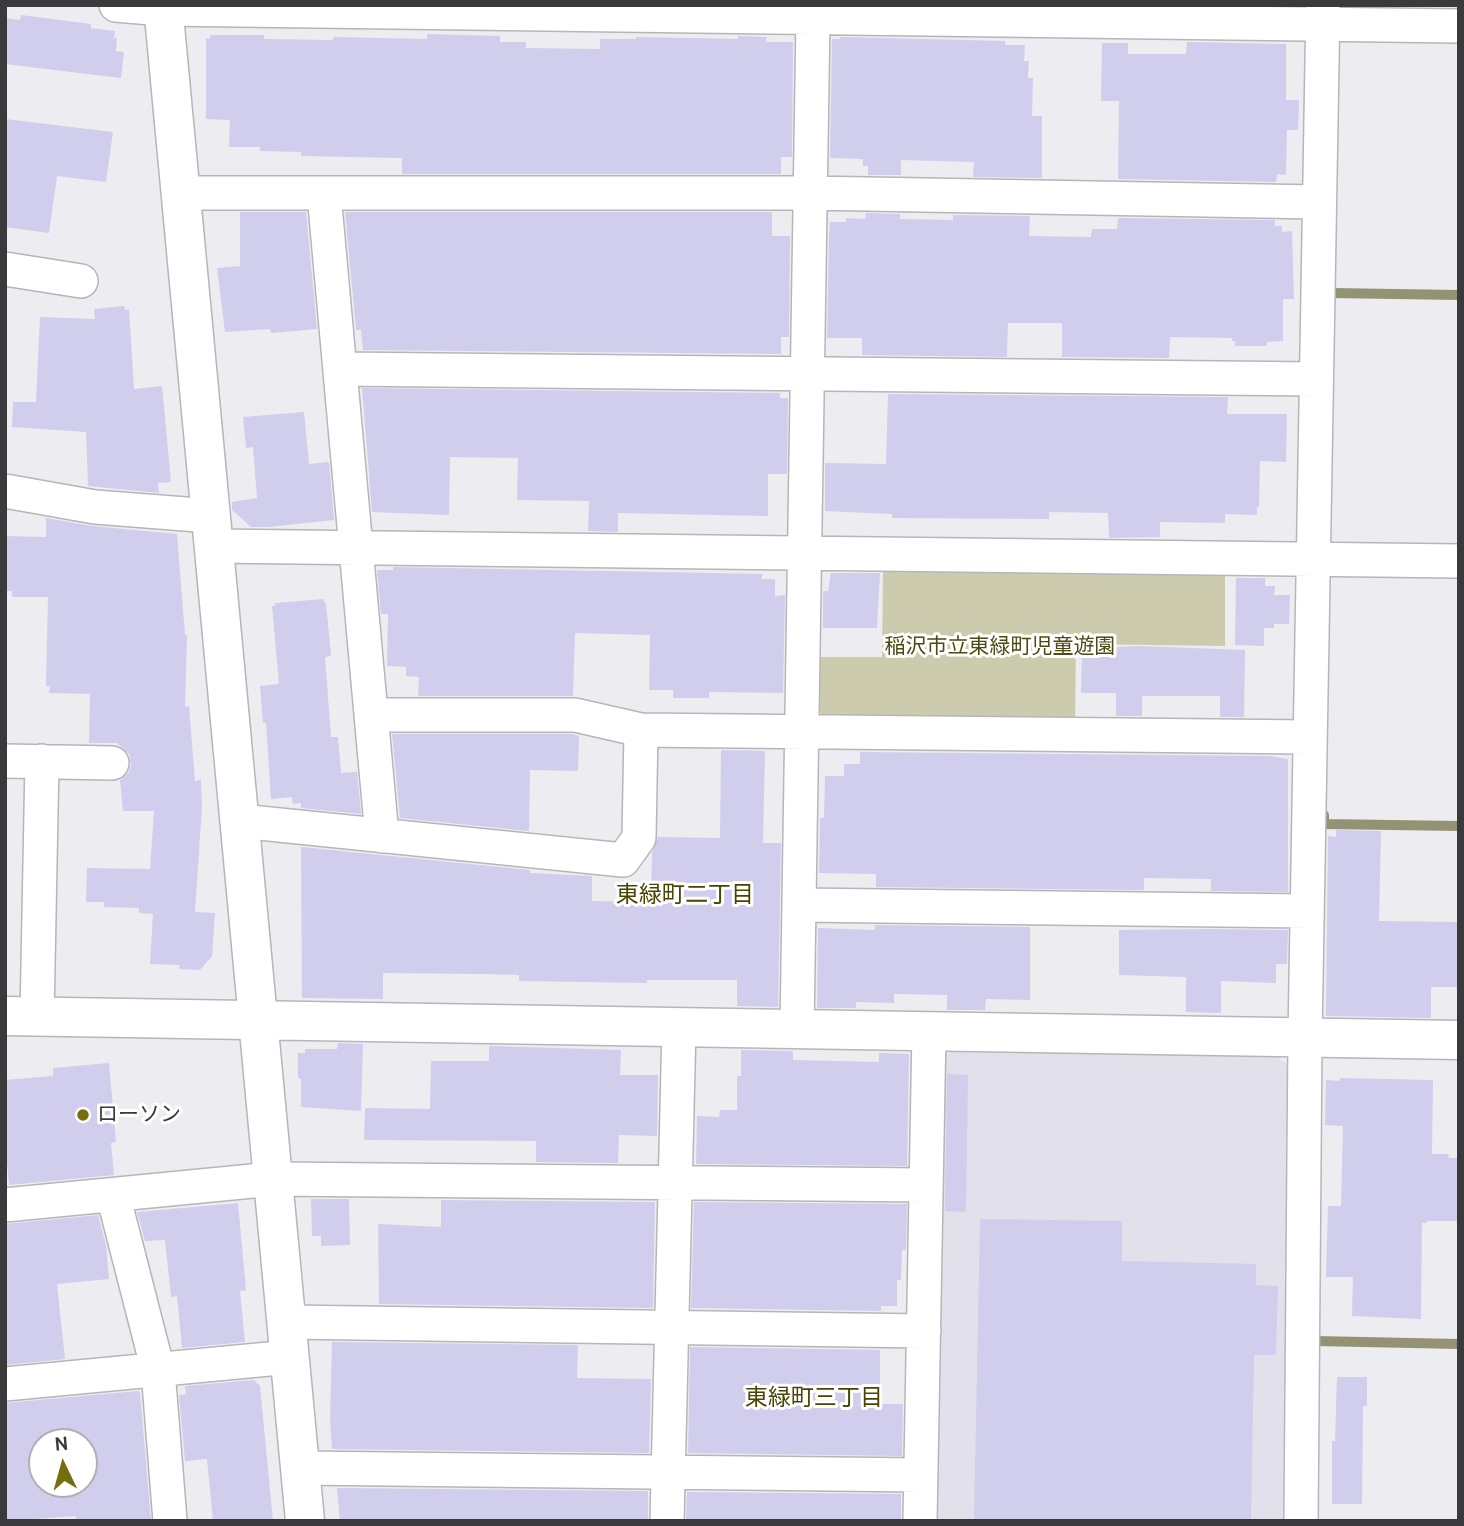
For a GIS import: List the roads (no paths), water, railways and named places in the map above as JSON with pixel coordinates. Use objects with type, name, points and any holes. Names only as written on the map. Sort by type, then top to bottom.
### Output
[{"type":"street","points":[[116,5],[680,11],[813,19],[1322,15],[1459,26]]},
{"type":"street","points":[[163,7],[305,1521]]},
{"type":"street","points":[[1301,1521],[1305,1037],[1322,15]]},
{"type":"street","points":[[797,1028],[813,19]]},
{"type":"street","points":[[180,193],[810,193],[1320,202]]},
{"type":"street","points":[[324,194],[382,836]]},
{"type":"street","points":[[5,269],[81,281]]},
{"type":"street","points":[[340,369],[1316,379]]},
{"type":"street","points":[[5,491],[212,531],[355,548],[1459,561]]},
{"type":"street","points":[[371,715],[575,715],[641,730],[1310,737]]},
{"type":"street","points":[[240,821],[623,860],[639,838],[641,730]]},
{"type":"street","points":[[5,761],[112,763]]},
{"type":"street","points":[[42,761],[21,1016],[1459,1040]]},
{"type":"street","points":[[799,905],[1307,911]]},
{"type":"street","points":[[667,1521],[679,1027]]},
{"type":"street","points":[[920,1521],[929,1030]]},
{"type":"street","points":[[5,1205],[273,1179],[926,1185]]},
{"type":"street","points":[[113,1195],[158,1370],[170,1521]]},
{"type":"street","points":[[5,1384],[158,1370],[288,1340],[672,1328],[924,1331]]},
{"type":"street","points":[[300,1468],[921,1475]]},
{"type":"waterway","points":[[1331,293],[1459,295]]},
{"type":"waterway","points":[[1324,815],[1324,824],[1459,826]]},
{"type":"waterway","points":[[1315,1341],[1459,1344]]},
{"type":"place","name":"ローソン","points":[[83,1115]]},
{"type":"district","name":"東緑町二丁目","points":[[685,895]]},
{"type":"district","name":"東緑町三丁目","points":[[814,1398]]},
{"type":"park label","name":"稲沢市立東緑町児童遊園","points":[[1000,647]]}]
